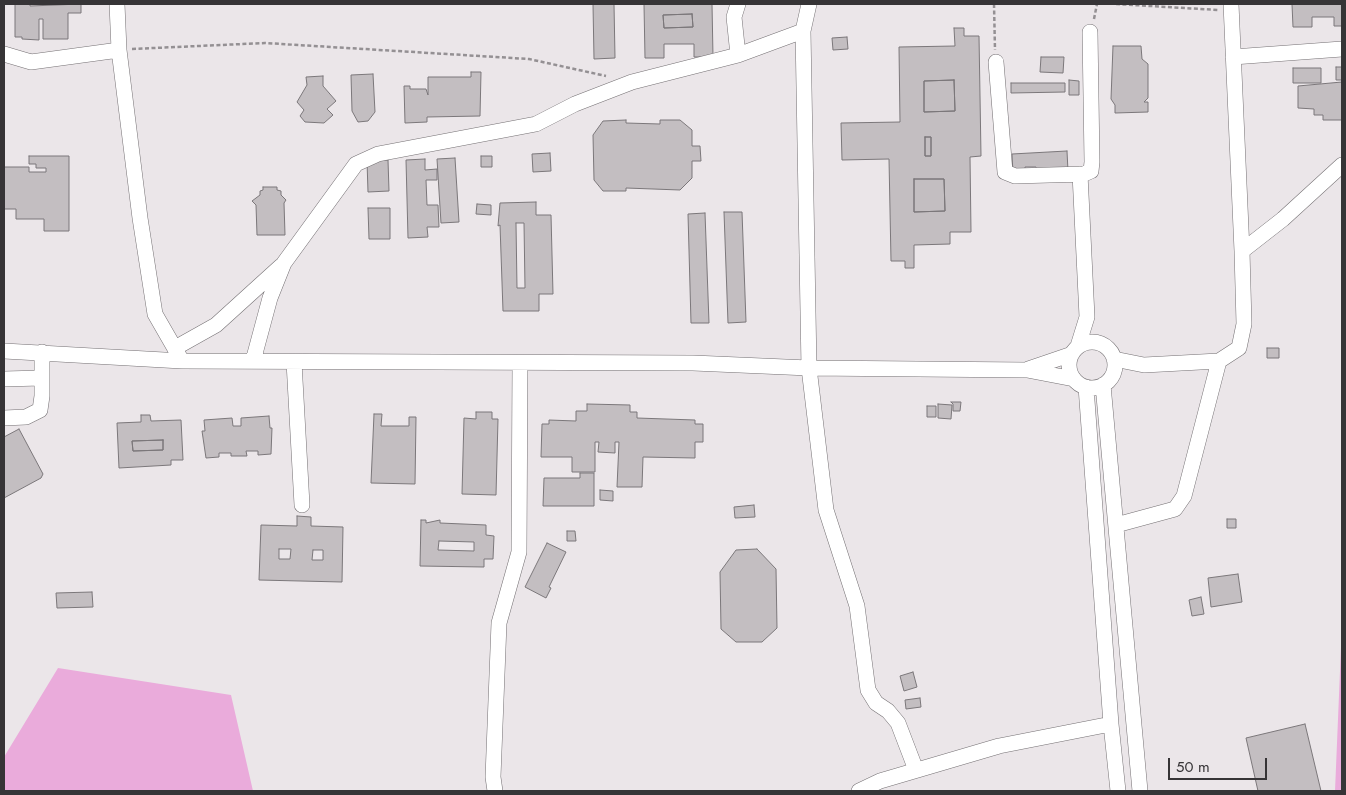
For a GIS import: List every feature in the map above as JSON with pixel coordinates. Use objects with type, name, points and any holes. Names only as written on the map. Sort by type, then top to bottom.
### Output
[{"type":"lane","points":[[117,4],[119,50],[140,218],[155,314],[178,355]]},
{"type":"lane","points":[[738,4],[734,17],[738,54]]},
{"type":"lane","points":[[809,4],[803,31],[809,368],[826,510],[857,606],[868,690],[876,703],[888,711],[898,722],[916,770]]},
{"type":"lane","points":[[1114,358],[1144,365],[1219,362],[1239,348],[1244,324],[1232,7]]},
{"type":"lane","points":[[178,355],[216,325],[284,263],[356,164],[378,154],[536,124],[575,104],[632,82],[738,54],[803,31]]},
{"type":"lane","points":[[996,62],[1005,172],[1015,176],[1080,174],[1091,171],[1090,32]]},
{"type":"lane","points":[[1233,57],[1342,49]]},
{"type":"lane","points":[[4,54],[31,62],[119,50]]},
{"type":"lane","points":[[1242,251],[1283,219],[1342,165]]},
{"type":"lane","points":[[1080,174],[1087,317],[1099,343]]},
{"type":"lane","points":[[253,362],[270,298],[284,263]]},
{"type":"lane","points":[[1087,317],[1069,367],[1080,383],[1118,791]]},
{"type":"lane","points":[[1027,370],[1092,342],[1106,346],[1114,358],[1115,368],[1107,381],[1116,525],[1140,791]]},
{"type":"lane","points":[[4,351],[178,355],[253,362],[693,363],[809,368],[1027,370],[1080,383],[1107,381],[1144,365]]},
{"type":"lane","points":[[4,418],[26,417],[40,410],[42,396],[42,352]]},
{"type":"lane","points":[[294,362],[302,505]]},
{"type":"lane","points":[[495,791],[493,777],[499,623],[519,552],[520,362]]},
{"type":"lane","points":[[1116,525],[1175,509],[1184,496],[1219,362]]},
{"type":"lane","points":[[4,379],[41,378]]},
{"type":"lane","points":[[859,791],[880,781],[999,746],[1111,724]]},
{"type":"path","points":[[994,4],[993,38],[996,62]]},
{"type":"path","points":[[1116,4],[1232,7]]},
{"type":"path","points":[[119,50],[265,43],[417,52],[529,59],[632,82]]},
{"type":"shaded area","points":[[1342,623],[1342,791],[1335,791]]},
{"type":"shaded area","points":[[58,668],[231,695],[253,791],[4,791],[4,757]]},
{"type":"building","points":[[15,4],[30,4],[30,6],[81,4],[81,13],[68,13],[68,39],[43,39],[43,19],[39,19],[39,40],[22,39],[22,37],[15,37]]},
{"type":"building","points":[[593,4],[614,4],[615,58],[594,59]]},
{"type":"building","points":[[644,4],[712,4],[713,57],[694,57],[694,44],[664,44],[664,58],[645,58]],"holes":[[[692,14],[693,27],[664,28],[663,15]]]},
{"type":"building","points":[[1292,4],[1342,4],[1342,26],[1334,26],[1334,17],[1312,17],[1312,27],[1293,27]]},
{"type":"building","points":[[692,14],[693,27],[664,28],[663,15]]},
{"type":"building","points":[[954,28],[964,28],[964,36],[979,36],[981,156],[970,157],[971,232],[950,232],[950,244],[914,245],[914,268],[905,268],[905,261],[891,261],[889,159],[842,160],[841,123],[900,122],[899,47],[955,46]],"holes":[[[954,80],[955,111],[924,112],[924,81]],[[925,137],[931,137],[931,156],[925,156]],[[914,179],[944,179],[945,211],[914,212]]]},
{"type":"building","points":[[847,37],[848,49],[833,50],[832,38]]},
{"type":"building","points":[[1113,46],[1141,46],[1142,59],[1148,64],[1148,98],[1144,102],[1148,102],[1148,112],[1115,113],[1115,105],[1111,99]]},
{"type":"building","points":[[1041,57],[1064,57],[1063,73],[1040,72]]},
{"type":"building","points":[[1336,67],[1342,67],[1342,80],[1336,80]]},
{"type":"building","points":[[1293,68],[1321,68],[1321,83],[1293,83]]},
{"type":"building","points":[[471,72],[481,72],[480,116],[427,117],[427,122],[405,123],[404,86],[410,86],[410,89],[426,89],[428,95],[428,77],[471,77]]},
{"type":"building","points":[[373,74],[375,112],[368,121],[358,122],[352,111],[351,75]]},
{"type":"building","points":[[323,76],[323,86],[336,101],[327,109],[333,115],[324,123],[305,122],[300,116],[304,110],[297,102],[307,85],[306,77]]},
{"type":"building","points":[[954,80],[955,111],[924,112],[924,81]]},
{"type":"building","points":[[1069,80],[1079,81],[1079,95],[1069,95]]},
{"type":"building","points":[[1342,82],[1342,120],[1323,120],[1323,115],[1314,115],[1314,109],[1298,108],[1298,86]]},
{"type":"building","points":[[1011,83],[1065,83],[1065,92],[1011,93]]},
{"type":"building","points":[[626,120],[626,123],[660,124],[660,120],[680,120],[692,130],[692,146],[700,146],[701,161],[692,161],[692,178],[680,190],[626,188],[626,191],[603,191],[594,180],[593,135],[603,121]]},
{"type":"building","points":[[925,137],[931,137],[931,156],[925,156]]},
{"type":"building","points":[[1067,151],[1068,171],[1037,173],[1036,167],[1025,167],[1025,174],[1013,174],[1012,154]]},
{"type":"building","points":[[550,153],[551,171],[533,172],[532,154]]},
{"type":"building","points":[[29,156],[69,156],[69,231],[44,231],[44,219],[16,219],[16,209],[4,209],[4,167],[29,167],[29,172],[46,172],[46,168],[36,168],[36,164],[29,164]]},
{"type":"building","points":[[481,156],[492,156],[492,167],[481,167]]},
{"type":"building","points":[[455,158],[459,222],[441,223],[437,159]]},
{"type":"building","points":[[425,159],[425,170],[437,169],[437,180],[426,180],[427,205],[438,205],[439,227],[427,227],[428,237],[408,238],[406,160]]},
{"type":"building","points":[[388,160],[389,191],[368,192],[367,161]]},
{"type":"building","points":[[914,179],[944,179],[945,211],[914,212]]},
{"type":"building","points":[[263,187],[277,187],[277,190],[281,191],[281,195],[286,200],[284,203],[285,235],[257,235],[256,205],[252,201],[260,195]]},
{"type":"building","points":[[536,202],[536,215],[551,215],[553,294],[539,294],[539,311],[503,311],[500,225],[498,226],[500,203]],"holes":[[[516,223],[524,223],[525,288],[517,288]]]},
{"type":"building","points":[[477,204],[491,205],[491,215],[476,214]]},
{"type":"building","points":[[368,208],[390,208],[390,239],[369,239]]},
{"type":"building","points":[[724,212],[742,212],[746,322],[728,323]]},
{"type":"building","points":[[705,213],[709,323],[691,323],[688,214]]},
{"type":"building","points":[[1267,348],[1279,348],[1279,358],[1267,358]]},
{"type":"building","points":[[951,402],[961,402],[960,411],[953,411],[953,404]]},
{"type":"building","points":[[587,404],[630,405],[630,412],[637,412],[637,418],[695,420],[695,424],[703,424],[703,442],[695,442],[695,458],[643,457],[642,487],[617,487],[619,442],[615,442],[615,453],[598,452],[599,442],[595,442],[595,472],[572,472],[572,457],[541,457],[542,424],[549,424],[549,420],[576,421],[576,411],[587,411]]},
{"type":"building","points":[[938,404],[952,405],[951,419],[938,418]]},
{"type":"building","points":[[927,406],[936,406],[936,417],[927,417]]},
{"type":"building","points":[[476,412],[492,412],[492,419],[498,419],[496,495],[462,494],[464,418],[476,419]]},
{"type":"building","points":[[374,414],[382,414],[381,426],[409,426],[409,417],[416,417],[415,484],[371,483]]},
{"type":"building","points":[[141,415],[150,415],[151,421],[181,420],[183,460],[171,460],[171,465],[119,468],[117,423],[141,422]],"holes":[[[163,440],[163,450],[133,451],[132,441]]]},
{"type":"building","points":[[269,416],[270,428],[272,428],[271,454],[258,455],[258,451],[246,451],[247,456],[231,456],[231,453],[219,453],[219,457],[206,458],[202,431],[205,431],[204,420],[232,418],[233,426],[241,426],[241,418]]},
{"type":"building","points":[[19,429],[43,474],[41,478],[4,498],[4,437]]},
{"type":"building","points":[[163,440],[163,450],[133,451],[132,441]]},
{"type":"building","points":[[580,473],[594,473],[594,506],[543,506],[544,478],[580,478]]},
{"type":"building","points":[[600,490],[613,491],[613,501],[600,500]]},
{"type":"building","points":[[754,505],[755,517],[735,518],[734,507]]},
{"type":"building","points":[[297,516],[311,517],[311,526],[343,527],[342,582],[259,580],[261,525],[297,526]],"holes":[[[279,549],[291,549],[290,559],[279,559]],[[313,550],[323,550],[323,560],[312,560]]]},
{"type":"building","points":[[1227,519],[1236,519],[1236,528],[1227,528]]},
{"type":"building","points":[[421,520],[426,520],[426,523],[440,520],[440,523],[486,525],[486,535],[494,536],[493,559],[484,559],[484,567],[420,566]],"holes":[[[439,541],[474,542],[474,551],[438,550]]]},
{"type":"building","points":[[567,531],[575,531],[576,541],[567,541]]},
{"type":"building","points":[[547,543],[566,552],[549,587],[551,588],[546,598],[525,587]]},
{"type":"building","points":[[757,549],[776,569],[777,628],[762,642],[736,642],[721,629],[720,572],[736,550]]},
{"type":"building","points":[[1238,574],[1242,602],[1211,607],[1208,578]]},
{"type":"building","points":[[92,592],[93,607],[57,608],[56,593]]},
{"type":"building","points":[[1201,597],[1204,614],[1192,616],[1189,600]]},
{"type":"building","points":[[913,672],[917,687],[904,691],[900,676]]},
{"type":"building","points":[[920,698],[921,707],[906,709],[905,700]]},
{"type":"building","points":[[1305,724],[1321,791],[1258,791],[1246,738]]}]
